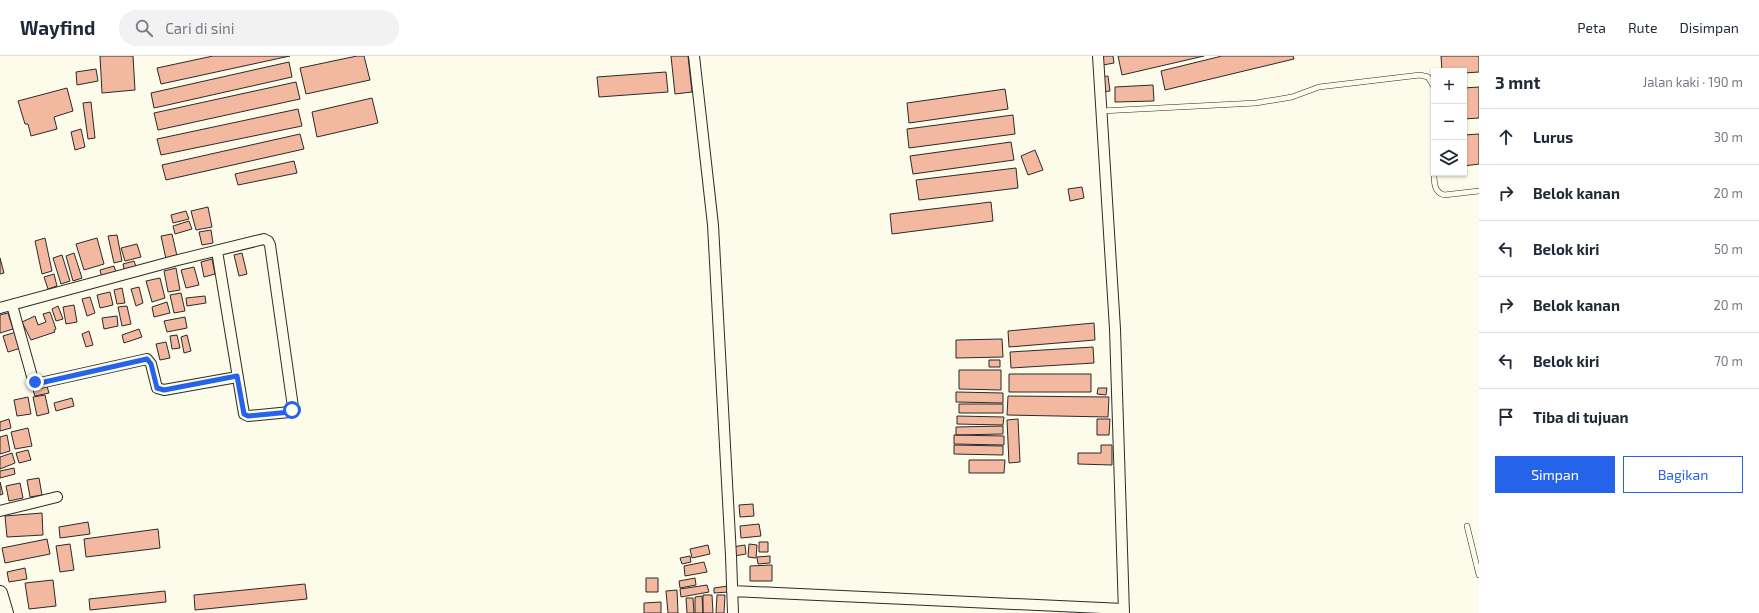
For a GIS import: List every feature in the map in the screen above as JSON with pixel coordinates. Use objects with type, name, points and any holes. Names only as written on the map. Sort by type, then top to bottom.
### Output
[{"type":"main road","points":[[0,593],[6,613]]},
{"type":"street","points":[[694,56],[713,226],[733,613]]},
{"type":"street","points":[[732,591],[864,596],[1124,611],[1115,329],[1098,56]]},
{"type":"street","points":[[0,308],[166,263],[264,239],[268,241],[270,245],[293,407],[290,412],[248,416],[244,414],[217,251]]},
{"type":"street","points":[[12,305],[33,380],[35,382],[40,383],[147,359],[151,364],[157,388],[164,390],[237,376]]},
{"type":"street","points":[[0,511],[56,497]]},
{"type":"lane","points":[[1101,110],[1256,103],[1292,97],[1319,87],[1420,75],[1428,77],[1431,82]]},
{"type":"lane","points":[[1434,176],[1436,188],[1440,194],[1444,195],[1479,191]]},
{"type":"lane","points":[[1467,526],[1479,575]]},
{"type":"building","points":[[100,56],[133,56],[135,90],[102,93]]},
{"type":"building","points":[[213,56],[290,56],[161,84],[157,68]]},
{"type":"building","points":[[357,56],[364,56],[370,80],[306,94],[300,68]]},
{"type":"building","points":[[671,56],[688,56],[692,92],[675,94]]},
{"type":"building","points":[[1102,56],[1113,56],[1114,63],[1103,65]]},
{"type":"building","points":[[1118,56],[1204,56],[1122,75]]},
{"type":"building","points":[[1222,56],[1293,56],[1294,59],[1165,90],[1161,71]]},
{"type":"building","points":[[1441,56],[1479,56],[1479,72],[1467,73],[1467,68],[1442,68]]},
{"type":"building","points":[[289,62],[292,77],[154,108],[151,93]]},
{"type":"building","points":[[96,69],[98,81],[77,85],[76,72]]},
{"type":"building","points":[[666,72],[668,92],[599,97],[597,77]]},
{"type":"building","points":[[1108,76],[1110,91],[1103,92],[1101,77]]},
{"type":"building","points":[[296,82],[300,99],[158,130],[154,113]]},
{"type":"building","points":[[1153,85],[1154,101],[1115,102],[1115,87]]},
{"type":"building","points":[[1479,87],[1479,118],[1467,119],[1467,88]]},
{"type":"building","points":[[67,88],[73,111],[54,117],[57,129],[31,136],[28,124],[25,124],[18,101]]},
{"type":"building","points":[[1005,89],[1008,109],[909,123],[907,103]]},
{"type":"building","points":[[372,98],[378,123],[317,137],[312,112]]},
{"type":"building","points":[[91,102],[95,138],[88,139],[83,103]]},
{"type":"building","points":[[298,109],[302,126],[161,155],[157,139]]},
{"type":"building","points":[[1013,115],[1015,134],[909,148],[907,129]]},
{"type":"building","points":[[81,129],[85,147],[75,150],[71,132]]},
{"type":"building","points":[[300,134],[304,149],[166,180],[162,165]]},
{"type":"building","points":[[1479,134],[1479,164],[1467,166],[1467,135]]},
{"type":"building","points":[[1011,142],[1014,160],[913,174],[910,156]]},
{"type":"building","points":[[1035,150],[1043,170],[1028,175],[1021,156]]},
{"type":"building","points":[[294,161],[297,173],[238,185],[235,174]]},
{"type":"building","points":[[1016,168],[1018,188],[919,200],[916,180]]},
{"type":"building","points":[[1082,187],[1084,198],[1070,201],[1068,189]]},
{"type":"building","points":[[991,202],[993,221],[892,234],[890,214]]},
{"type":"building","points":[[208,207],[212,227],[196,230],[191,211]]},
{"type":"building","points":[[186,211],[189,219],[173,223],[171,215]]},
{"type":"building","points":[[189,221],[192,229],[175,234],[173,226]]},
{"type":"building","points":[[211,230],[213,243],[202,245],[199,232]]},
{"type":"building","points":[[172,234],[177,256],[166,259],[161,236]]},
{"type":"building","points":[[117,235],[122,261],[114,263],[108,236]]},
{"type":"building","points":[[45,238],[52,271],[42,274],[35,241]]},
{"type":"building","points":[[97,238],[104,264],[84,270],[76,244]]},
{"type":"building","points":[[137,244],[141,257],[125,261],[121,248]]},
{"type":"building","points":[[74,253],[82,278],[73,281],[66,256]]},
{"type":"building","points":[[242,253],[247,274],[239,276],[234,255]]},
{"type":"building","points":[[62,255],[70,281],[61,284],[53,258]]},
{"type":"building","points":[[0,258],[4,273],[0,274]]},
{"type":"building","points":[[212,259],[215,274],[204,277],[201,262]]},
{"type":"building","points":[[134,261],[137,269],[125,273],[123,264]]},
{"type":"building","points":[[114,266],[117,275],[102,278],[100,270]]},
{"type":"building","points":[[194,267],[199,285],[186,288],[181,270]]},
{"type":"building","points":[[176,268],[180,290],[168,292],[164,271]]},
{"type":"building","points":[[54,274],[57,286],[48,289],[44,277]]},
{"type":"building","points":[[160,278],[165,298],[152,302],[146,281]]},
{"type":"building","points":[[139,287],[143,303],[136,306],[131,289]]},
{"type":"building","points":[[122,288],[125,303],[117,304],[114,290]]},
{"type":"building","points":[[110,292],[113,305],[100,308],[97,295]]},
{"type":"building","points":[[181,293],[185,311],[174,313],[170,295]]},
{"type":"building","points":[[205,296],[206,303],[187,306],[186,298]]},
{"type":"building","points":[[90,297],[95,313],[87,316],[82,299]]},
{"type":"building","points":[[167,302],[170,313],[154,317],[152,307]]},
{"type":"building","points":[[74,305],[77,322],[66,324],[63,307]]},
{"type":"building","points":[[58,306],[63,319],[56,321],[52,309]]},
{"type":"building","points":[[127,306],[131,324],[122,326],[118,307]]},
{"type":"building","points":[[50,312],[56,329],[54,330],[55,332],[31,340],[22,322],[35,316],[38,325],[46,322],[43,314]]},
{"type":"building","points":[[8,313],[13,329],[0,333],[0,315]]},
{"type":"building","points":[[117,316],[118,326],[104,329],[102,318]]},
{"type":"building","points":[[185,317],[187,328],[167,332],[164,321]]},
{"type":"building","points":[[1094,323],[1095,340],[1009,347],[1008,331]]},
{"type":"building","points":[[139,329],[142,337],[124,343],[122,335]]},
{"type":"building","points":[[89,331],[93,345],[86,347],[82,334]]},
{"type":"building","points":[[16,332],[21,348],[8,352],[3,336]]},
{"type":"building","points":[[177,335],[180,348],[172,349],[170,336]]},
{"type":"building","points":[[187,335],[191,351],[184,353],[181,337]]},
{"type":"building","points":[[1002,339],[1003,357],[956,358],[956,340]]},
{"type":"building","points":[[166,342],[170,358],[160,360],[156,344]]},
{"type":"building","points":[[1093,347],[1094,363],[1011,368],[1010,352]]},
{"type":"building","points":[[989,360],[1000,360],[1000,367],[989,367]]},
{"type":"building","points":[[959,370],[1001,370],[1001,390],[959,389]]},
{"type":"building","points":[[1009,374],[1091,374],[1091,392],[1009,392]]},
{"type":"building","points":[[46,383],[49,393],[35,396],[32,387]]},
{"type":"building","points":[[1098,388],[1107,388],[1106,395],[1097,394]]},
{"type":"building","points":[[956,392],[1003,393],[1003,403],[956,402]]},
{"type":"building","points":[[45,395],[49,413],[37,416],[33,397]]},
{"type":"building","points":[[1008,396],[1109,397],[1108,417],[1007,415]]},
{"type":"building","points":[[28,397],[31,414],[17,416],[14,400]]},
{"type":"building","points":[[72,398],[74,406],[56,411],[54,403]]},
{"type":"building","points":[[959,404],[1003,404],[1003,413],[959,413]]},
{"type":"building","points":[[957,416],[1004,417],[1003,425],[957,424]]},
{"type":"building","points":[[9,419],[11,428],[0,431],[0,422]]},
{"type":"building","points":[[1018,419],[1020,462],[1009,463],[1007,420]]},
{"type":"building","points":[[1097,419],[1110,419],[1109,435],[1097,435]]},
{"type":"building","points":[[1003,426],[1003,434],[956,435],[956,427]]},
{"type":"building","points":[[28,428],[32,446],[15,449],[11,432]]},
{"type":"building","points":[[7,435],[10,451],[0,454],[0,437]]},
{"type":"building","points":[[954,435],[1004,436],[1004,445],[954,444]]},
{"type":"building","points":[[954,445],[1003,446],[1003,455],[954,454]]},
{"type":"building","points":[[1101,445],[1112,445],[1112,465],[1078,464],[1078,453],[1101,453]]},
{"type":"building","points":[[28,450],[31,460],[19,463],[16,453]]},
{"type":"building","points":[[12,453],[15,463],[0,469],[0,457]]},
{"type":"building","points":[[969,460],[1005,460],[1004,473],[969,473]]},
{"type":"building","points":[[14,468],[15,474],[0,478],[0,471]]},
{"type":"building","points":[[39,478],[42,495],[30,497],[27,480]]},
{"type":"building","points":[[0,482],[3,494],[0,495]]},
{"type":"building","points":[[20,483],[23,498],[9,501],[6,486]]},
{"type":"building","points":[[753,504],[754,516],[740,517],[739,505]]},
{"type":"building","points":[[42,513],[43,535],[7,537],[5,516]]},
{"type":"building","points":[[88,522],[90,534],[60,538],[59,527]]},
{"type":"building","points":[[759,524],[761,536],[741,538],[740,526]]},
{"type":"building","points":[[158,529],[160,548],[86,557],[84,539]]},
{"type":"building","points":[[47,539],[50,554],[5,563],[2,548]]},
{"type":"building","points":[[759,542],[768,542],[768,552],[759,552]]},
{"type":"building","points":[[70,544],[74,570],[60,572],[56,546]]},
{"type":"building","points":[[749,544],[757,545],[756,558],[748,557]]},
{"type":"building","points":[[708,545],[710,554],[692,558],[690,549]]},
{"type":"building","points":[[745,545],[746,554],[734,556],[732,547]]},
{"type":"building","points":[[690,556],[691,562],[682,564],[680,558]]},
{"type":"building","points":[[770,556],[770,563],[758,564],[757,557]]},
{"type":"building","points":[[704,562],[707,572],[685,576],[684,566]]},
{"type":"building","points":[[772,565],[772,581],[750,581],[750,566]]},
{"type":"building","points":[[25,568],[27,579],[9,582],[7,572]]},
{"type":"building","points":[[646,578],[658,578],[658,592],[646,592]]},
{"type":"building","points":[[695,578],[696,585],[680,588],[679,581]]},
{"type":"building","points":[[53,580],[56,606],[29,609],[25,583]]},
{"type":"building","points":[[305,584],[307,599],[195,610],[194,595]]},
{"type":"building","points":[[707,585],[709,592],[681,597],[680,589]]},
{"type":"building","points":[[728,586],[729,592],[714,593],[714,588]]},
{"type":"building","points":[[677,590],[678,613],[668,613],[666,591]]},
{"type":"building","points":[[165,591],[166,602],[90,610],[89,599]]},
{"type":"building","points":[[703,595],[712,595],[713,613],[703,613]]},
{"type":"building","points":[[717,595],[725,595],[724,613],[716,613]]},
{"type":"building","points":[[702,596],[703,613],[695,613],[695,597]]},
{"type":"building","points":[[686,598],[693,598],[694,613],[687,613]]},
{"type":"building","points":[[661,602],[661,613],[644,613],[644,603]]},
{"type":"route","points":[[35,382],[40,383],[147,359],[151,364],[157,388],[164,390],[237,376],[244,414],[248,416],[290,412],[292,410]]}]
